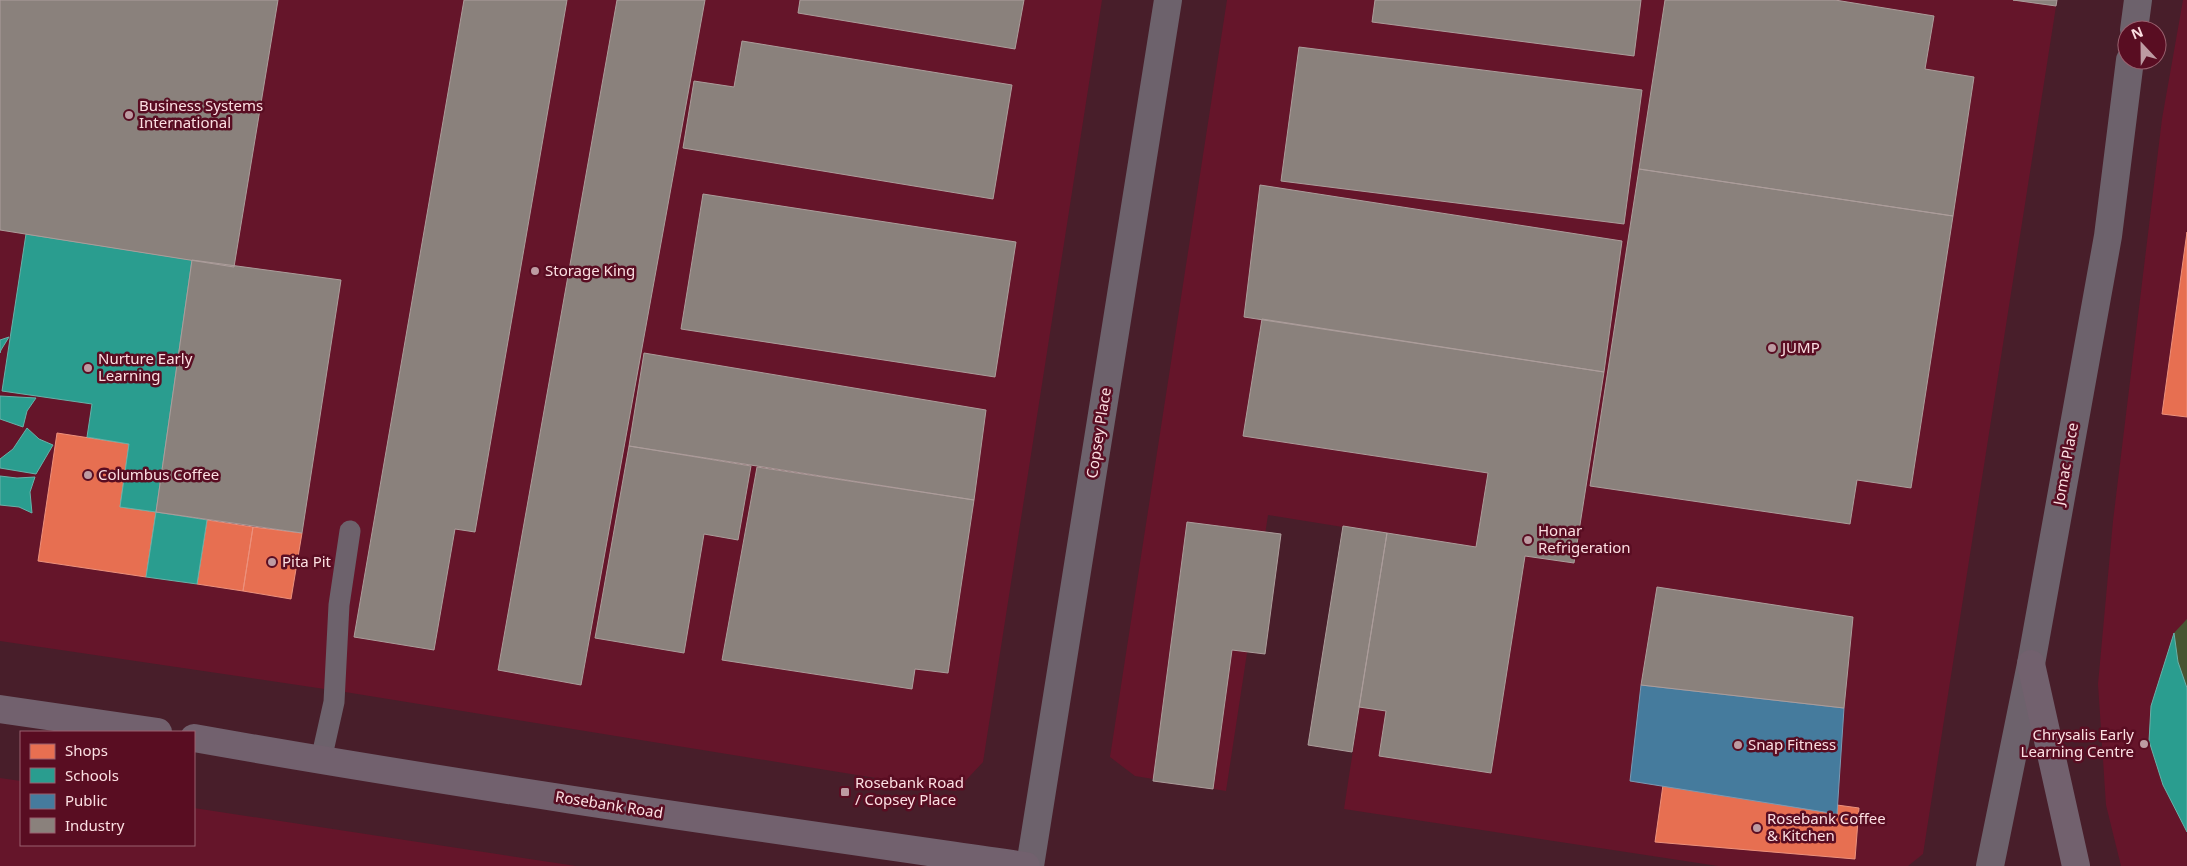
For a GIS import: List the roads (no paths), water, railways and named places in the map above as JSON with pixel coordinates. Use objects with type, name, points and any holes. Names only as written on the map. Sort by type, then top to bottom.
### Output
[{"type":"main road","points":[[2030,664],[2076,866]]},
{"type":"main road","points":[[0,709],[151,731]]},
{"type":"main road","name":"Rosebank Road","points":[[195,738],[665,814],[1026,866]]},
{"type":"street","name":"Copsey Place","points":[[1030,866],[1168,0]]},
{"type":"street","points":[[2135,20],[2138,0]]},
{"type":"street","name":"Jomac Place","points":[[1990,866],[2030,664],[2108,236],[2129,70]]},
{"type":"lane","points":[[321,760],[334,702],[339,605],[350,531]]},
{"type":"place","name":"Business Systems International","points":[[129,115]]},
{"type":"place","name":"Storage King","points":[[535,271]]},
{"type":"place","name":"JUMP","points":[[1772,348]]},
{"type":"place","name":"Nurture Early Learning","points":[[88,368]]},
{"type":"place","name":"Columbus Coffee","points":[[88,475]]},
{"type":"place","name":"Honar Refrigeration","points":[[1528,540]]},
{"type":"place","name":"Pita Pit","points":[[272,562]]},
{"type":"place","name":"Chrysalis Early Learning Centre","points":[[2144,744]]},
{"type":"place","name":"Snap Fitness","points":[[1738,745]]},
{"type":"place","name":"Rosebank Road / Copsey Place","points":[[845,792]]},
{"type":"place","name":"Rosebank Coffee & Kitchen","points":[[1757,828]]}]
